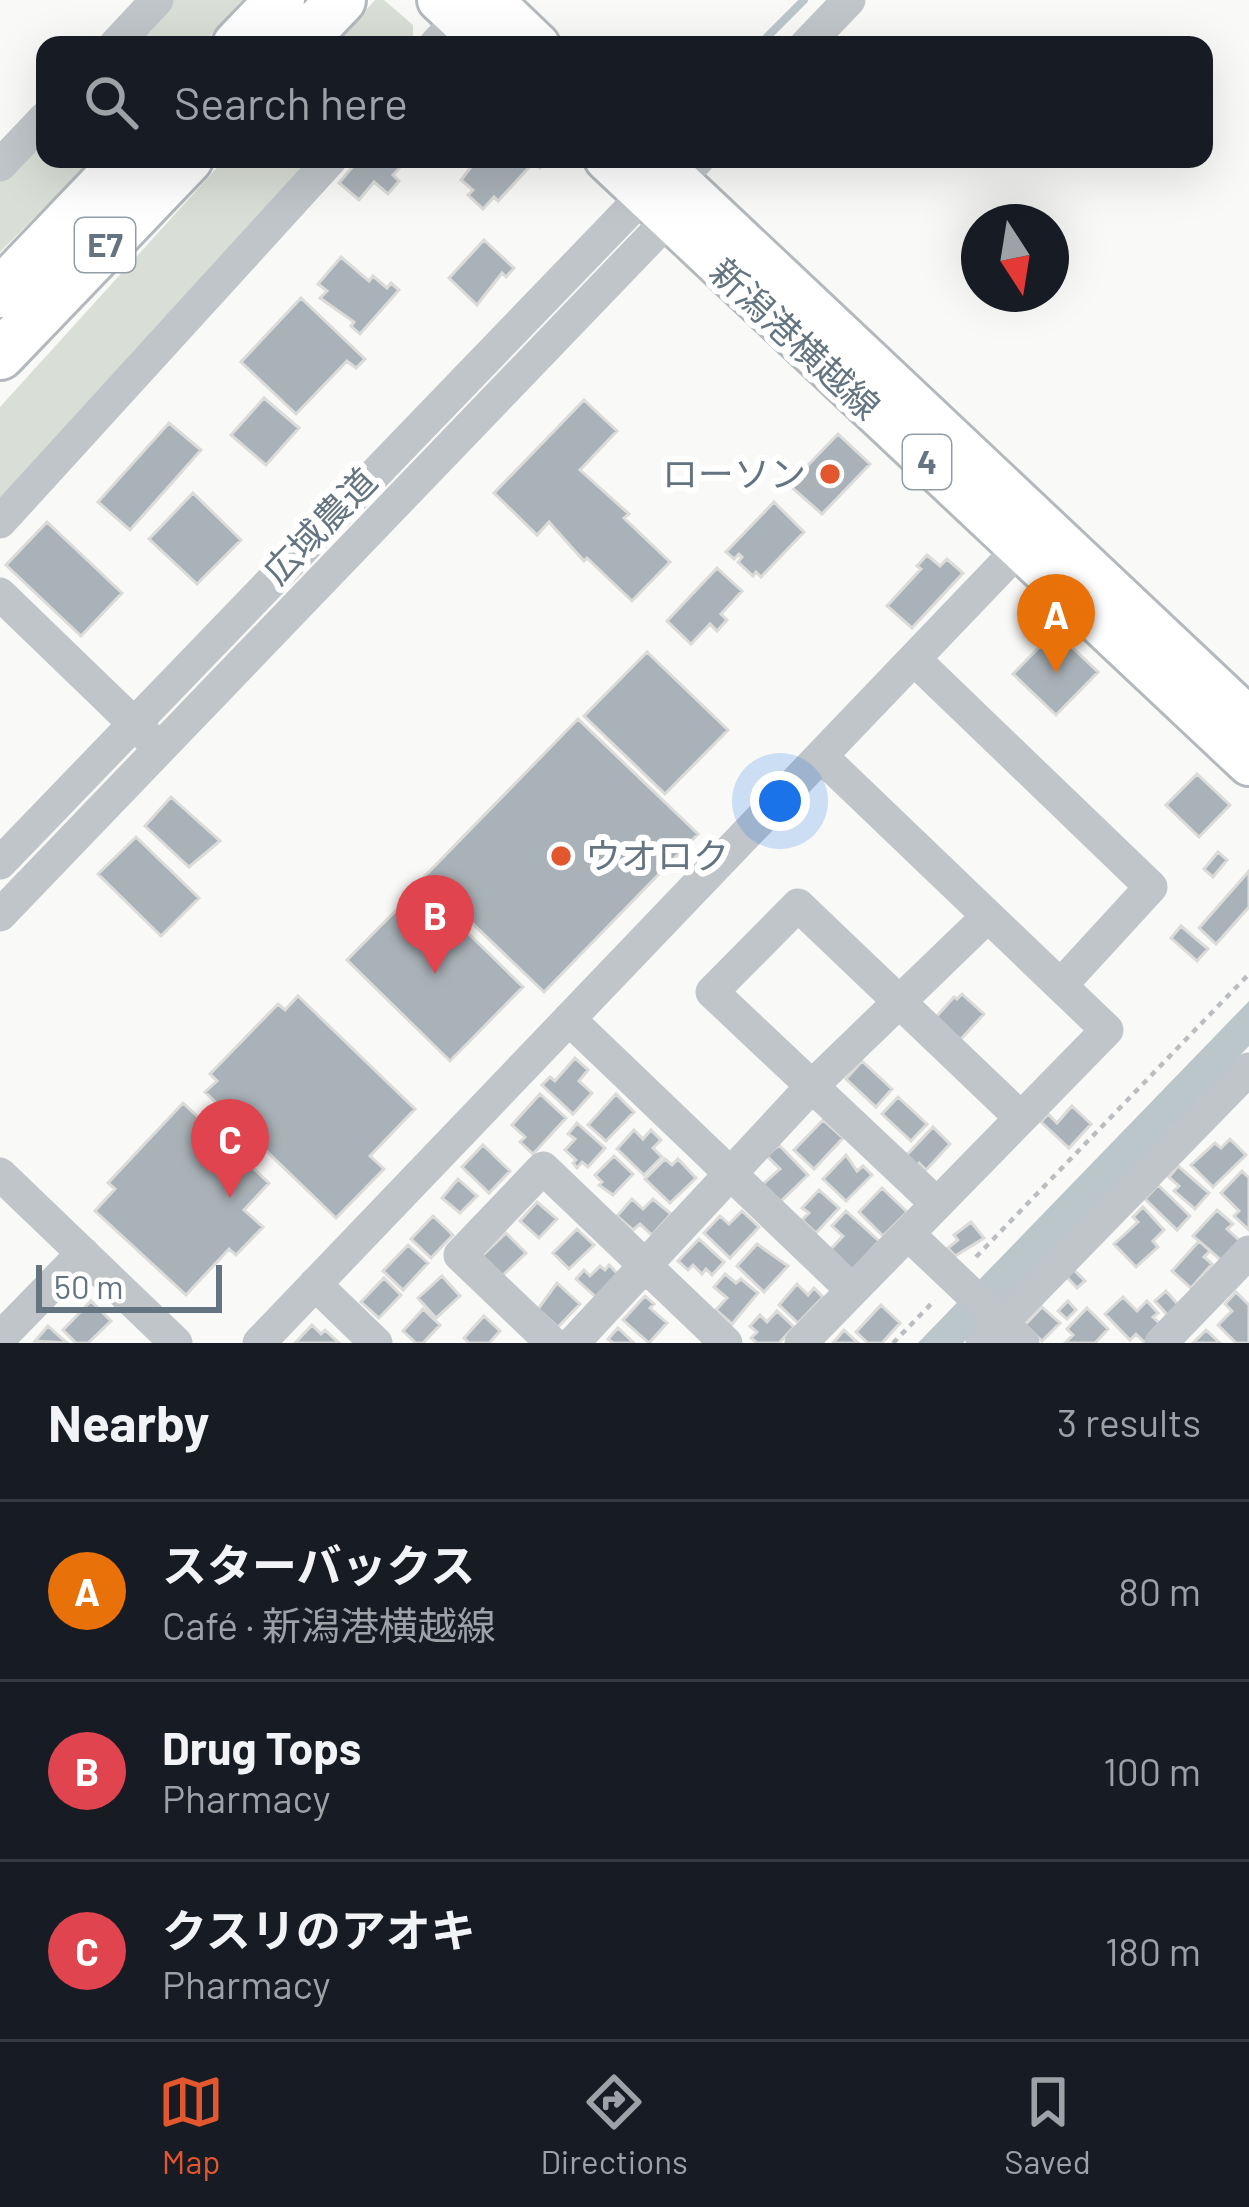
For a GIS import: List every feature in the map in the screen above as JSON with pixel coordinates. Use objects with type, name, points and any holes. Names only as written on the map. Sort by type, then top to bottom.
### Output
[{"type":"highway","points":[[246,36],[280,0]]},
{"type":"highway","points":[[307,36],[341,0]]},
{"type":"highway","name":"E7","points":[[6,335],[122,168]]},
{"type":"highway","name":"E7","points":[[6,335],[179,168]]},
{"type":"main road","points":[[462,22],[508,36]]},
{"type":"main road","name":"新潟港横越線","points":[[629,168],[668,183],[1249,719]]},
{"type":"main road","name":"新潟港横越線","points":[[668,183],[1020,548],[1249,764]]},
{"type":"street","points":[[124,36],[158,0]]},
{"type":"street","points":[[815,36],[849,0]]},
{"type":"street","points":[[0,165],[36,127]]},
{"type":"street","points":[[0,522],[323,168]]},
{"type":"street","name":"広域農道","points":[[0,863],[668,183]]},
{"type":"street","name":"広域農道","points":[[0,916],[160,749],[668,183]]},
{"type":"street","points":[[259,1343],[1020,548]]},
{"type":"street","points":[[0,595],[160,749]]},
{"type":"street","points":[[914,659],[1150,887],[1060,985]]},
{"type":"street","points":[[801,1343],[1107,1030],[821,756]]},
{"type":"street","points":[[937,1204],[712,992],[798,905],[1021,1118]]},
{"type":"street","points":[[573,1343],[812,1086],[987,917]]},
{"type":"street","points":[[569,1019],[852,1291]]},
{"type":"street","points":[[908,1234],[956,1278],[1002,1336],[1249,1069]]},
{"type":"street","points":[[552,1343],[460,1255],[543,1168],[726,1343]]},
{"type":"street","points":[[0,1174],[176,1343]]},
{"type":"street","points":[[1161,1343],[1249,1252]]},
{"type":"street","points":[[0,1339],[83,1253]]},
{"type":"street","points":[[315,1284],[376,1343]]},
{"type":"path","points":[[892,1343],[1249,974]]},
{"type":"shaded area","points":[[166,0],[242,0],[210,36],[132,36]]},
{"type":"shaded area","points":[[375,0],[384,0],[413,25],[413,36],[342,36]]},
{"type":"shaded area","points":[[36,139],[36,168],[84,168],[0,252],[0,177]]},
{"type":"shaded area","points":[[217,168],[304,168],[0,503],[0,407]]},
{"type":"shaded area","points":[[1249,1001],[1249,1046],[1002,1304],[963,1343],[918,1343]]},
{"type":"building","points":[[352,168],[399,168],[393,175],[399,181],[388,194],[374,182],[359,200],[339,183]]},
{"type":"building","points":[[470,168],[528,168],[498,201],[494,197],[483,209],[461,180]]},
{"type":"building","points":[[484,240],[514,268],[506,277],[502,273],[477,305],[449,278]]},
{"type":"building","points":[[341,257],[369,281],[373,276],[387,288],[391,283],[399,290],[360,334],[351,326],[354,322],[320,298],[327,291],[318,284]]},
{"type":"building","points":[[301,298],[365,359],[356,368],[347,361],[296,414],[241,362]]},
{"type":"building","points":[[264,398],[299,428],[266,465],[231,435]]},
{"type":"building","points":[[584,400],[617,431],[580,470],[629,514],[624,518],[670,562],[632,601],[587,558],[584,561],[549,522],[537,535],[494,493]]},
{"type":"building","points":[[169,423],[201,450],[130,530],[98,502]]},
{"type":"building","name":"ローソン","points":[[838,434],[870,464],[822,514],[789,485]]},
{"type":"building","points":[[193,493],[241,540],[197,584],[149,539]]},
{"type":"building","points":[[774,502],[804,532],[761,577],[756,572],[753,576],[738,562],[739,554],[734,559],[726,552]]},
{"type":"building","points":[[47,522],[122,593],[81,636],[6,565]]},
{"type":"building","points":[[927,555],[940,566],[947,559],[963,573],[912,628],[887,606],[921,569],[917,566]]},
{"type":"building","points":[[717,568],[742,591],[721,614],[727,620],[717,631],[710,624],[691,644],[667,621]]},
{"type":"building","points":[[1055,631],[1098,672],[1056,715],[1013,674]]},
{"type":"building","points":[[647,652],[728,730],[665,794],[584,716]]},
{"type":"building","name":"ウオロク","points":[[578,719],[698,834],[544,992],[424,877]]},
{"type":"building","points":[[1197,774],[1230,805],[1199,837],[1166,805]]},
{"type":"building","points":[[171,797],[220,841],[189,867],[145,826]]},
{"type":"building","points":[[136,837],[199,898],[161,936],[98,874]]},
{"type":"building","points":[[1218,852],[1227,860],[1213,877],[1204,869]]},
{"type":"building","points":[[1249,871],[1249,907],[1216,944],[1199,928]]},
{"type":"building","points":[[420,886],[523,987],[450,1061],[347,960]]},
{"type":"building","points":[[1181,926],[1208,949],[1197,961],[1171,938]]},
{"type":"building","points":[[962,994],[984,1014],[960,1040],[936,1017]]},
{"type":"building","points":[[298,996],[415,1109],[370,1156],[384,1169],[336,1218],[205,1092],[217,1081],[210,1074],[278,1004],[285,1010]]},
{"type":"building","points":[[575,1058],[588,1070],[579,1081],[592,1093],[573,1114],[542,1085],[550,1077],[555,1081]]},
{"type":"building","points":[[862,1061],[892,1089],[876,1107],[846,1079]]},
{"type":"building","points":[[540,1094],[566,1118],[533,1154],[512,1125]]},
{"type":"building","points":[[616,1094],[634,1112],[606,1141],[588,1125]]},
{"type":"building","points":[[898,1097],[927,1124],[911,1141],[882,1114]]},
{"type":"building","points":[[183,1103],[269,1183],[244,1210],[263,1227],[236,1255],[229,1249],[186,1295],[95,1211],[115,1189],[108,1183]]},
{"type":"building","points":[[1072,1106],[1091,1124],[1069,1148],[1041,1122],[1048,1114],[1057,1123]]},
{"type":"building","points":[[823,1120],[843,1138],[814,1169],[794,1150]]},
{"type":"building","points":[[577,1123],[605,1148],[588,1167],[582,1162],[577,1168],[576,1160],[565,1150],[575,1139],[568,1134]]},
{"type":"building","points":[[933,1127],[950,1144],[926,1170],[919,1163],[915,1167],[905,1157]]},
{"type":"building","points":[[634,1130],[643,1139],[651,1130],[661,1140],[653,1148],[662,1157],[644,1175],[617,1149]]},
{"type":"building","points":[[1230,1139],[1246,1155],[1213,1187],[1191,1165],[1215,1143],[1221,1148]]},
{"type":"building","points":[[483,1145],[510,1171],[489,1193],[462,1167]]},
{"type":"building","points":[[779,1145],[808,1175],[780,1202],[763,1184],[780,1169],[767,1156]]},
{"type":"building","points":[[846,1155],[857,1171],[863,1166],[872,1175],[846,1201],[823,1179]]},
{"type":"building","points":[[614,1156],[633,1174],[613,1195],[599,1185],[602,1182],[595,1175]]},
{"type":"building","points":[[665,1159],[672,1165],[678,1159],[696,1178],[670,1203],[645,1179]]},
{"type":"building","points":[[1178,1166],[1209,1193],[1195,1209],[1174,1191],[1179,1186],[1169,1177]]},
{"type":"building","points":[[1242,1171],[1249,1178],[1249,1230],[1221,1193]]},
{"type":"building","points":[[458,1179],[477,1196],[460,1213],[442,1198]]},
{"type":"building","points":[[1158,1185],[1190,1216],[1177,1230],[1145,1199]]},
{"type":"building","points":[[882,1188],[907,1212],[883,1236],[859,1212]]},
{"type":"building","points":[[819,1190],[839,1208],[816,1233],[802,1220],[809,1213],[802,1208]]},
{"type":"building","points":[[632,1199],[643,1209],[653,1199],[671,1214],[652,1235],[640,1224],[633,1230],[617,1216]]},
{"type":"building","points":[[537,1202],[557,1219],[539,1238],[520,1221]]},
{"type":"building","points":[[1143,1207],[1164,1230],[1153,1241],[1158,1247],[1136,1267],[1114,1244],[1138,1222],[1133,1217]]},
{"type":"building","points":[[1217,1210],[1233,1224],[1227,1229],[1240,1241],[1222,1261],[1193,1236]]},
{"type":"building","points":[[742,1211],[759,1227],[730,1258],[704,1233],[720,1216],[729,1224]]},
{"type":"building","points":[[846,1211],[879,1241],[852,1271],[831,1249],[843,1236],[832,1226]]},
{"type":"building","points":[[433,1216],[453,1235],[431,1258],[411,1239]]},
{"type":"building","points":[[971,1222],[984,1238],[955,1256],[948,1248],[958,1240],[954,1235]]},
{"type":"building","points":[[577,1229],[594,1245],[569,1269],[553,1253]]},
{"type":"building","points":[[506,1233],[526,1253],[502,1276],[482,1256]]},
{"type":"building","points":[[699,1239],[724,1262],[712,1275],[706,1269],[702,1274],[693,1265],[688,1270],[678,1261]]},
{"type":"building","points":[[1199,1241],[1210,1251],[1204,1257],[1212,1264],[1191,1288],[1172,1271]]},
{"type":"building","points":[[757,1244],[788,1266],[764,1292],[737,1266]]},
{"type":"building","points":[[408,1245],[428,1263],[403,1290],[383,1271]]},
{"type":"building","points":[[609,1265],[619,1275],[597,1298],[576,1279],[584,1270],[590,1276],[600,1266],[605,1270]]},
{"type":"building","points":[[1071,1267],[1085,1281],[1077,1288],[1064,1274]]},
{"type":"building","points":[[725,1274],[736,1283],[741,1279],[758,1293],[732,1324],[716,1310],[727,1298],[714,1287]]},
{"type":"building","points":[[442,1276],[460,1296],[436,1318],[418,1298]]},
{"type":"building","points":[[384,1278],[401,1295],[379,1318],[361,1302]]},
{"type":"building","points":[[557,1283],[580,1304],[558,1327],[538,1309]]},
{"type":"building","points":[[797,1284],[808,1295],[814,1288],[823,1297],[798,1323],[779,1305]]},
{"type":"building","points":[[1166,1291],[1182,1309],[1171,1319],[1155,1301]]},
{"type":"building","points":[[1236,1292],[1249,1305],[1249,1343],[1236,1343],[1218,1325],[1232,1311],[1225,1304]]},
{"type":"building","points":[[645,1296],[654,1304],[650,1308],[667,1323],[649,1343],[623,1320]]},
{"type":"building","points":[[1123,1297],[1137,1311],[1147,1301],[1158,1313],[1153,1317],[1162,1326],[1144,1342],[1136,1334],[1130,1340],[1105,1314]]},
{"type":"building","points":[[91,1301],[111,1321],[88,1343],[76,1343],[63,1330]]},
{"type":"building","points":[[1068,1301],[1076,1310],[1067,1319],[1058,1311]]},
{"type":"building","points":[[881,1305],[900,1323],[882,1343],[868,1343],[856,1332]]},
{"type":"building","points":[[1042,1307],[1060,1323],[1042,1341],[1025,1325]]},
{"type":"building","points":[[1087,1308],[1108,1329],[1095,1343],[1065,1343],[1073,1335],[1067,1329]]},
{"type":"building","points":[[423,1309],[440,1325],[423,1343],[416,1343],[403,1331]]},
{"type":"building","points":[[777,1311],[794,1327],[779,1343],[757,1343],[751,1338],[757,1332],[750,1326],[760,1315],[767,1322]]},
{"type":"building","points":[[484,1316],[500,1331],[489,1343],[469,1343],[464,1338]]},
{"type":"building","points":[[312,1325],[321,1334],[325,1330],[339,1343],[295,1343]]},
{"type":"building","points":[[48,1326],[67,1343],[35,1341]]},
{"type":"building","points":[[618,1328],[634,1343],[608,1339]]},
{"type":"building","points":[[844,1330],[858,1343],[833,1343]]},
{"type":"building","points":[[1206,1330],[1220,1343],[1193,1343]]},
{"type":"waterway","points":[[768,36],[804,0]]},
{"type":"place","name":"ローソン","points":[[830,474]]},
{"type":"place","name":"スターバックス","points":[[1056,673]]},
{"type":"place","name":"ウオロク","points":[[561,856]]},
{"type":"place","name":"Drug Tops","points":[[435,974]]},
{"type":"place","name":"クスリのアオキ","points":[[230,1198]]}]
